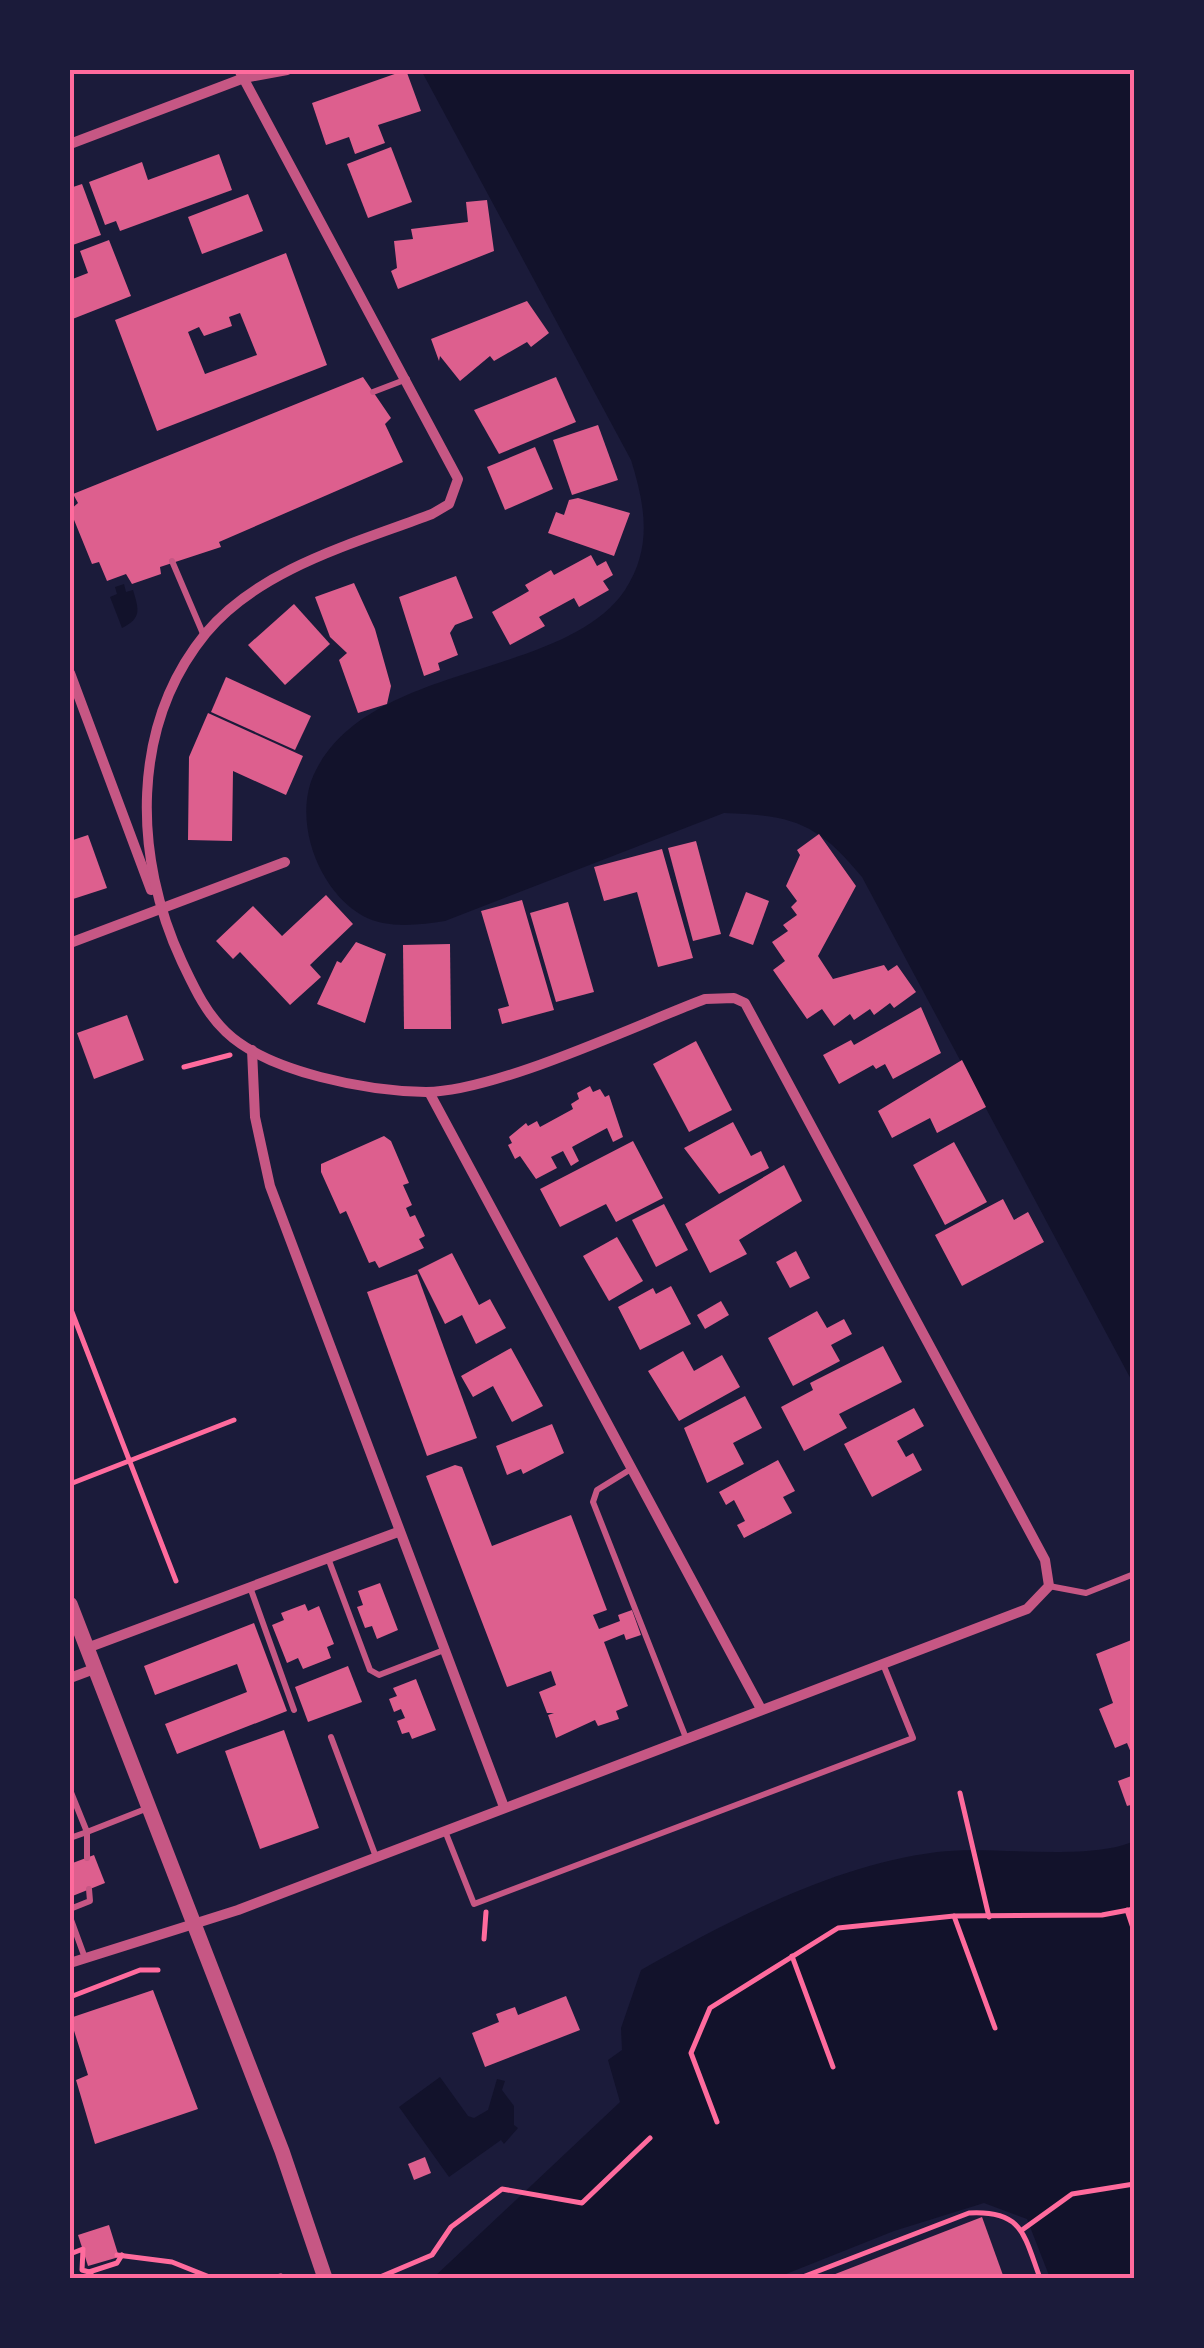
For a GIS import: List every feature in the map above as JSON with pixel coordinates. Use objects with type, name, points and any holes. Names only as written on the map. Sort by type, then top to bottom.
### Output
[{"type":"street","points":[[70,144],[241,74],[287,70]]},
{"type":"street","points":[[158,910],[147,769],[160,711],[184,664],[204,636],[254,592],[312,560],[449,504],[458,479],[453,462],[241,74]]},
{"type":"street","points":[[70,673],[158,910],[200,1001],[227,1033],[252,1050],[333,1079],[429,1092],[509,1073],[706,999],[734,998],[745,1003],[1046,1560],[1049,1586],[1027,1609],[194,1924],[70,1963]]},
{"type":"street","points":[[70,943],[285,862]]},
{"type":"street","points":[[252,1050],[255,1117],[270,1186],[504,1807]]},
{"type":"street","points":[[429,1092],[761,1709]]},
{"type":"street","points":[[87,1648],[398,1532]]},
{"type":"street","points":[[70,1604],[325,2278]]},
{"type":"street","points":[[70,1678],[94,1669]]},
{"type":"lane","points":[[374,392],[408,379]]},
{"type":"lane","points":[[172,561],[204,636]]},
{"type":"lane","points":[[632,1469],[597,1490],[593,1502],[686,1738]]},
{"type":"lane","points":[[328,1558],[370,1670],[379,1675],[444,1650]]},
{"type":"lane","points":[[1049,1586],[1086,1593],[1134,1574]]},
{"type":"lane","points":[[250,1587],[294,1710]]},
{"type":"lane","points":[[445,1830],[474,1904],[913,1738],[883,1663]]},
{"type":"lane","points":[[331,1737],[376,1856]]},
{"type":"lane","points":[[70,1790],[88,1832],[87,1858]]},
{"type":"lane","points":[[70,1838],[150,1808]]},
{"type":"lane","points":[[85,1958],[70,1913],[90,1901],[89,1889]]},
{"type":"path","points":[[184,1066],[252,1050]]},
{"type":"path","points":[[70,1307],[176,1581]]},
{"type":"path","points":[[70,1484],[234,1420]]},
{"type":"path","points":[[960,1792],[988,1917]]},
{"type":"path","points":[[484,1939],[486,1900]]},
{"type":"path","points":[[717,2122],[691,2053],[710,2008],[838,1928],[954,1916],[1102,1915],[1130,1910],[1134,1931]]},
{"type":"path","points":[[954,1916],[996,2028]]},
{"type":"path","points":[[792,1956],[834,2067]]},
{"type":"path","points":[[70,1997],[140,1970],[158,1970]]},
{"type":"path","points":[[380,2278],[432,2256],[451,2227],[502,2189],[582,2203],[650,2138]]},
{"type":"path","points":[[1022,2230],[1072,2194],[1134,2184]]},
{"type":"path","points":[[800,2278],[970,2213],[992,2212],[1013,2219],[1022,2230],[1040,2278]]},
{"type":"path","points":[[70,2254],[82,2249],[82,2270],[91,2275],[117,2263],[119,2255],[172,2262],[212,2278]]},
{"type":"path","points":[[272,2278],[281,2276]]},
{"type":"shaded area","points":[[421,70],[1134,70],[1134,1385],[862,877],[832,844],[817,834],[786,820],[724,813],[445,921],[414,925],[382,923],[363,916],[333,889],[321,871],[308,830],[309,789],[316,770],[343,735],[379,708],[559,640],[597,619],[625,590],[643,542],[643,510],[631,460]]},
{"type":"shaded area","points":[[124,584],[126,592],[133,590],[137,613],[122,628],[110,597],[117,594],[115,587]]},
{"type":"shaded area","points":[[1134,1841],[1134,2278],[1050,2278],[1027,2219],[984,2203],[894,2231],[776,2278],[433,2278],[620,2102],[608,2060],[622,2050],[621,2028],[641,1970],[783,1897],[897,1859],[959,1850],[1092,1851]]},
{"type":"shaded area","points":[[440,2077],[468,2116],[474,2118],[488,2110],[497,2079],[505,2081],[502,2090],[514,2106],[514,2125],[518,2128],[504,2144],[501,2140],[449,2177],[399,2107]]},
{"type":"building","points":[[406,70],[421,111],[378,125],[385,143],[355,154],[349,137],[326,145],[312,103]]},
{"type":"building","points":[[391,147],[412,202],[368,218],[347,164]]},
{"type":"building","points":[[219,154],[232,190],[120,231],[116,221],[105,225],[89,182],[142,162],[148,180]]},
{"type":"building","points":[[82,184],[101,235],[70,246],[70,188]]},
{"type":"building","points":[[248,194],[263,231],[202,254],[188,217]]},
{"type":"building","points":[[487,200],[494,251],[398,289],[391,271],[397,268],[394,241],[413,239],[411,229],[468,222],[466,202]]},
{"type":"building","points":[[109,240],[131,296],[70,320],[70,280],[88,273],[80,251]]},
{"type":"building","points":[[286,253],[327,365],[157,431],[115,320]],"holes":[[[240,313],[257,355],[205,374],[188,332],[199,327],[204,336],[232,326],[229,317]]]},
{"type":"building","points":[[527,301],[549,333],[531,347],[527,342],[494,361],[490,356],[460,381],[440,356],[439,361],[431,339]]},
{"type":"building","points":[[363,377],[391,418],[385,424],[403,462],[219,542],[221,547],[160,567],[161,574],[132,584],[126,574],[107,581],[99,562],[92,564],[70,510],[78,503],[73,494]]},
{"type":"building","points":[[556,377],[576,422],[499,454],[474,410]]},
{"type":"building","points":[[598,425],[618,480],[572,495],[553,440]]},
{"type":"building","points":[[535,447],[553,489],[505,510],[487,467]]},
{"type":"building","points":[[578,498],[630,513],[614,556],[548,533],[556,512],[564,515],[569,500]]},
{"type":"building","points":[[591,555],[597,566],[606,561],[613,575],[603,581],[609,590],[579,607],[574,598],[539,617],[545,626],[510,645],[492,612],[529,591],[525,585],[551,570],[554,575]]},
{"type":"building","points":[[456,576],[473,618],[455,625],[450,633],[458,655],[438,663],[440,670],[424,676],[399,597]]},
{"type":"building","points":[[354,583],[375,629],[391,686],[387,704],[358,713],[339,660],[347,653],[330,637],[315,597]]},
{"type":"building","points":[[294,604],[330,644],[285,685],[248,645]]},
{"type":"building","points":[[226,677],[311,716],[295,750],[211,712]]},
{"type":"building","points":[[208,713],[303,756],[286,795],[233,771],[232,841],[188,840],[189,757]]},
{"type":"building","points":[[819,834],[856,886],[818,956],[833,979],[884,965],[888,971],[897,965],[916,992],[894,1008],[890,1003],[874,1015],[870,1009],[854,1020],[850,1014],[834,1026],[822,1009],[807,1019],[773,970],[785,961],[772,942],[788,931],[783,925],[797,915],[791,907],[797,901],[786,886],[800,855],[797,850]]},
{"type":"building","points":[[88,835],[107,888],[70,900],[70,841]]},
{"type":"building","points":[[696,841],[721,934],[693,941],[668,848]]},
{"type":"building","points":[[662,849],[693,958],[658,967],[637,892],[604,901],[594,867]]},
{"type":"building","points":[[746,892],[769,901],[753,945],[729,936]]},
{"type":"building","points":[[326,895],[353,924],[310,965],[321,977],[290,1005],[240,952],[233,959],[216,941],[253,906],[282,936]]},
{"type":"building","points":[[522,900],[554,1010],[502,1024],[498,1009],[509,1006],[481,911]]},
{"type":"building","points":[[568,902],[594,992],[556,1002],[530,913]]},
{"type":"building","points":[[356,942],[386,954],[365,1023],[317,1004],[337,961],[341,963]]},
{"type":"building","points":[[450,944],[451,1029],[404,1029],[403,945]]},
{"type":"building","points":[[921,1007],[941,1053],[893,1079],[885,1064],[876,1069],[873,1065],[839,1084],[823,1055],[851,1040],[854,1045]]},
{"type":"building","points":[[127,1015],[144,1060],[94,1079],[77,1033]]},
{"type":"building","points":[[696,1041],[732,1110],[689,1132],[653,1064]]},
{"type":"building","points":[[962,1060],[986,1107],[937,1133],[930,1118],[892,1138],[878,1111]]},
{"type":"building","points":[[590,1086],[593,1092],[600,1089],[605,1097],[609,1095],[623,1137],[613,1142],[607,1128],[572,1147],[579,1161],[571,1166],[563,1151],[551,1157],[557,1168],[536,1179],[520,1156],[515,1159],[508,1145],[512,1143],[509,1137],[526,1123],[528,1126],[537,1121],[540,1127],[573,1109],[571,1104],[579,1099],[577,1093]]},
{"type":"building","points":[[733,1122],[751,1156],[761,1151],[769,1168],[719,1194],[684,1148]]},
{"type":"building","points":[[384,1136],[391,1141],[409,1183],[403,1185],[412,1205],[406,1208],[410,1217],[415,1215],[425,1236],[419,1239],[424,1248],[379,1268],[375,1261],[369,1263],[346,1211],[340,1214],[321,1164]]},
{"type":"building","points":[[633,1141],[663,1198],[616,1222],[606,1204],[560,1227],[540,1189]]},
{"type":"building","points":[[954,1142],[987,1202],[945,1225],[913,1165]]},
{"type":"building","points":[[784,1165],[802,1201],[739,1240],[747,1254],[710,1273],[685,1224]]},
{"type":"building","points":[[1003,1199],[1014,1220],[1028,1212],[1044,1242],[962,1286],[935,1235]]},
{"type":"building","points":[[664,1204],[688,1250],[656,1267],[632,1220]]},
{"type":"building","points":[[617,1237],[643,1281],[609,1301],[583,1256]]},
{"type":"building","points":[[796,1251],[810,1278],[790,1288],[776,1262]]},
{"type":"building","points":[[452,1253],[479,1305],[490,1299],[506,1328],[476,1344],[462,1315],[445,1324],[418,1270]]},
{"type":"building","points":[[417,1274],[477,1438],[427,1456],[367,1292]]},
{"type":"building","points":[[671,1286],[691,1324],[640,1350],[618,1307],[653,1288],[656,1294]]},
{"type":"building","points":[[721,1301],[729,1315],[705,1329],[697,1315]]},
{"type":"building","points":[[817,1311],[827,1328],[844,1319],[852,1334],[831,1345],[840,1361],[793,1386],[768,1338]]},
{"type":"building","points":[[883,1346],[902,1382],[839,1414],[847,1428],[804,1451],[781,1407],[813,1390],[810,1383]]},
{"type":"building","points":[[511,1348],[543,1406],[512,1422],[493,1386],[473,1397],[461,1376]]},
{"type":"building","points":[[683,1351],[694,1371],[722,1355],[740,1387],[679,1421],[648,1371]]},
{"type":"building","points":[[745,1396],[762,1428],[733,1443],[744,1464],[707,1483],[684,1428]]},
{"type":"building","points":[[914,1408],[924,1426],[897,1441],[906,1457],[913,1453],[922,1470],[872,1497],[844,1444]]},
{"type":"building","points":[[552,1424],[564,1453],[523,1474],[521,1469],[507,1475],[496,1446]]},
{"type":"building","points":[[778,1460],[795,1491],[783,1497],[792,1513],[744,1538],[737,1525],[745,1521],[734,1500],[726,1505],[719,1492]]},
{"type":"building","points":[[455,1465],[462,1467],[492,1546],[571,1515],[607,1610],[593,1615],[599,1629],[620,1621],[618,1615],[632,1610],[641,1635],[626,1640],[624,1634],[604,1642],[628,1706],[616,1711],[619,1719],[598,1726],[595,1720],[556,1738],[548,1715],[554,1713],[547,1713],[539,1692],[556,1685],[551,1671],[507,1687],[426,1476]]},
{"type":"building","points":[[380,1583],[398,1630],[377,1639],[372,1626],[365,1628],[357,1607],[363,1605],[358,1591]]},
{"type":"building","points":[[305,1604],[308,1611],[319,1606],[334,1644],[327,1647],[331,1658],[303,1669],[298,1658],[287,1663],[272,1625],[284,1620],[281,1613]]},
{"type":"building","points":[[254,1623],[287,1711],[177,1754],[165,1724],[247,1692],[237,1664],[155,1695],[144,1666]]},
{"type":"building","points":[[1134,1639],[1134,1760],[1127,1743],[1115,1748],[1099,1709],[1113,1703],[1096,1654]]},
{"type":"building","points":[[348,1666],[362,1702],[308,1722],[295,1687]]},
{"type":"building","points":[[416,1679],[436,1730],[412,1739],[409,1732],[402,1734],[397,1721],[405,1718],[401,1709],[394,1712],[389,1699],[397,1696],[393,1688]]},
{"type":"building","points":[[284,1730],[319,1828],[260,1849],[225,1751]]},
{"type":"building","points":[[1134,1775],[1134,1804],[1127,1806],[1118,1781]]},
{"type":"building","points":[[94,1855],[105,1883],[70,1897],[70,1864]]},
{"type":"building","points":[[153,1990],[198,2109],[95,2144],[76,2080],[88,2075],[70,2018]]},
{"type":"building","points":[[566,1996],[580,2030],[485,2067],[472,2033],[499,2022],[496,2014],[515,2007],[518,2015]]},
{"type":"building","points":[[425,2157],[431,2173],[414,2180],[408,2164]]},
{"type":"building","points":[[982,2217],[1004,2278],[825,2278]]},
{"type":"building","points":[[109,2225],[119,2257],[88,2266],[78,2235]]}]
